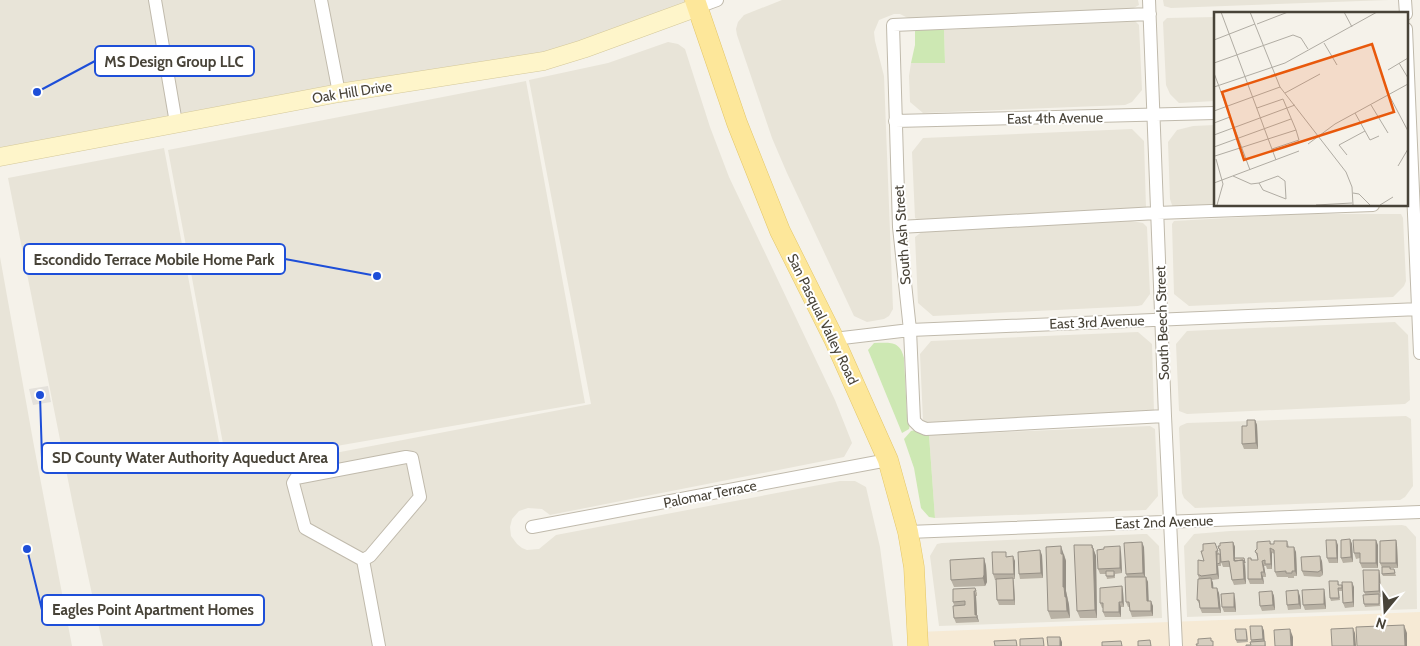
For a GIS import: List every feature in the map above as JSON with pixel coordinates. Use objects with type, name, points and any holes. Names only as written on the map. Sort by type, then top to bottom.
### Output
[{"type":"main road","name":"San Pasqual Valley Road","points":[[696,4],[737,123],[780,231],[834,339],[888,460],[908,532],[916,583],[918,646]]},
{"type":"street","points":[[155,0],[176,123]]},
{"type":"street","points":[[321,0],[339,93]]},
{"type":"street","points":[[696,4],[717,0]]},
{"type":"street","name":"South Beech Street","points":[[1149,0],[1176,646]]},
{"type":"street","name":"Oak Hill Drive","points":[[0,157],[339,93],[544,61],[583,49],[696,4]]},
{"type":"street","name":"South Ash Street","points":[[1150,14],[893,25],[895,121],[899,227],[910,330],[913,417],[919,426],[926,429],[1165,416]]},
{"type":"street","points":[[1408,54],[1412,105],[1420,353]]},
{"type":"street","name":"East 4th Avenue","points":[[895,121],[1214,113]]},
{"type":"street","points":[[899,227],[1157,213],[1347,206]]},
{"type":"street","name":"East 3rd Avenue","points":[[834,339],[910,330],[1419,309]]},
{"type":"street","points":[[406,457],[412,458],[420,497],[370,556],[363,560],[305,528],[293,483],[296,478],[406,457]]},
{"type":"street","name":"Palomar Terrace","points":[[532,527],[888,460]]},
{"type":"street","name":"East 2nd Avenue","points":[[908,532],[1420,512]]},
{"type":"street","points":[[363,560],[379,646]]},
{"type":"shaded area","points":[[0,0],[717,0],[583,49],[0,157]]},
{"type":"shaded area","points":[[782,0],[1138,0],[1139,5],[1130,10],[910,19],[900,14],[894,14],[879,20],[874,32],[884,76],[893,309],[889,316],[884,319],[867,322],[854,316],[787,173],[772,138],[737,35],[738,22],[744,15]]},
{"type":"shaded area","points":[[1163,0],[1389,0],[1171,8],[1164,6]]},
{"type":"shaded area","points":[[1389,11],[1391,12],[1358,12]]},
{"type":"shaded area","points":[[1214,17],[1214,101],[1179,103],[1170,94],[1166,85],[1163,22],[1167,18]]},
{"type":"shaded area","points":[[1135,21],[1139,25],[1142,90],[1132,102],[1125,105],[923,113],[910,102],[909,76],[911,63],[945,63],[944,30]]},
{"type":"shaded area","points":[[668,42],[678,44],[685,49],[710,127],[729,177],[835,400],[852,443],[844,457],[550,515],[542,509],[528,508],[519,511],[512,519],[510,527],[511,536],[522,548],[527,550],[539,549],[556,535],[840,481],[855,481],[866,487],[880,547],[893,646],[103,646],[8,178],[164,148],[225,474],[591,404],[529,80],[608,63]]},
{"type":"shaded area","points":[[526,81],[585,403],[227,465],[168,150]]},
{"type":"shaded area","points":[[1214,125],[1214,205],[1173,208],[1170,199],[1168,142],[1177,130],[1193,126]]},
{"type":"shaded area","points":[[1132,129],[1144,141],[1146,208],[920,221],[915,218],[912,152],[923,138]]},
{"type":"shaded area","points":[[1299,214],[1401,214],[1403,218],[1406,281],[1404,286],[1393,297],[1189,306],[1174,294],[1172,224],[1174,221]]},
{"type":"shaded area","points":[[1131,221],[1143,223],[1147,227],[1150,294],[1142,305],[933,316],[918,303],[915,237],[923,231]]},
{"type":"shaded area","points":[[0,257],[34,446],[72,646],[0,646]]},
{"type":"shaded area","points":[[1395,322],[1408,335],[1410,400],[1405,404],[1187,414],[1179,411],[1176,344],[1187,331]]},
{"type":"shaded area","points":[[1138,332],[1152,344],[1154,412],[927,424],[923,421],[920,354],[931,341]]},
{"type":"shaded area","points":[[48,386],[51,402],[33,405],[29,389]]},
{"type":"shaded area","points":[[1406,416],[1411,419],[1413,486],[1405,497],[1400,500],[1195,508],[1184,498],[1182,493],[1179,428],[1187,423]]},
{"type":"shaded area","points":[[1150,426],[1155,429],[1158,496],[1146,510],[935,518],[929,435]]},
{"type":"shaded area","points":[[1406,526],[1416,537],[1417,609],[1187,617],[1184,546],[1194,534]]},
{"type":"shaded area","points":[[1147,534],[1159,546],[1162,618],[939,626],[930,556],[937,544]]},
{"type":"shaded area","points":[[1420,612],[1420,646],[918,646],[918,632]]},
{"type":"green space","points":[[915,30],[944,30],[945,63],[911,63],[915,45]]},
{"type":"green space","points":[[874,343],[897,345],[904,358],[907,415],[910,424],[909,429],[902,433],[868,350]]},
{"type":"green space","points":[[915,430],[929,435],[935,518],[929,517],[921,508],[914,468],[904,439],[911,431]]},
{"type":"building","points":[[1247,420],[1255,420],[1256,443],[1242,444],[1242,426],[1247,426]]},
{"type":"building","points":[[1350,539],[1351,557],[1341,558],[1341,540]]},
{"type":"building","points":[[1326,540],[1336,540],[1337,558],[1327,558]]},
{"type":"building","points":[[1353,540],[1376,540],[1376,563],[1360,563],[1360,553],[1354,553]]},
{"type":"building","points":[[1396,540],[1396,563],[1380,563],[1380,541]]},
{"type":"building","points":[[1270,541],[1270,544],[1274,544],[1274,541],[1287,541],[1287,547],[1294,547],[1295,571],[1292,571],[1292,573],[1286,573],[1286,571],[1275,572],[1274,550],[1270,548],[1271,564],[1265,564],[1265,560],[1262,561],[1264,572],[1261,572],[1262,579],[1248,579],[1248,558],[1258,560],[1255,551],[1257,549],[1257,542]]},
{"type":"building","points":[[1142,542],[1143,573],[1126,574],[1124,543]]},
{"type":"building","points":[[1233,542],[1234,561],[1243,560],[1244,579],[1232,580],[1229,561],[1221,562],[1218,546],[1220,546],[1220,543]]},
{"type":"building","points":[[1215,543],[1218,551],[1216,551],[1217,574],[1198,575],[1198,560],[1204,561],[1201,551],[1203,551],[1203,544]]},
{"type":"building","points":[[1074,545],[1092,545],[1093,548],[1095,610],[1077,611]]},
{"type":"building","points":[[1061,546],[1061,554],[1063,554],[1063,587],[1067,611],[1048,611],[1046,547]]},
{"type":"building","points":[[1120,546],[1120,568],[1098,569],[1097,550],[1104,549],[1104,547]]},
{"type":"building","points":[[1040,550],[1041,573],[1019,574],[1018,552]]},
{"type":"building","points":[[992,552],[1006,552],[1006,557],[1013,556],[1014,574],[993,574]]},
{"type":"building","points":[[1217,554],[1220,554],[1220,563],[1217,564]]},
{"type":"building","points":[[1320,556],[1321,570],[1318,572],[1302,571],[1301,557]]},
{"type":"building","points":[[984,558],[983,578],[951,580],[950,560]]},
{"type":"building","points":[[1234,558],[1244,558],[1245,563],[1243,560],[1235,561]]},
{"type":"building","points":[[1382,567],[1390,567],[1390,569],[1394,569],[1395,573],[1382,574]]},
{"type":"building","points":[[1363,570],[1379,570],[1379,591],[1364,592]]},
{"type":"building","points":[[1106,571],[1114,571],[1114,576],[1106,576]]},
{"type":"building","points":[[1125,577],[1146,577],[1147,601],[1151,601],[1151,611],[1130,611],[1129,602],[1126,602]]},
{"type":"building","points":[[1013,578],[1014,600],[997,600],[996,579]]},
{"type":"building","points":[[1211,578],[1212,588],[1217,588],[1219,608],[1200,608],[1199,600],[1197,600],[1198,579]]},
{"type":"building","points":[[1329,581],[1338,581],[1338,585],[1342,585],[1342,588],[1338,588],[1339,598],[1330,598]]},
{"type":"building","points":[[1342,582],[1352,582],[1353,602],[1343,603]]},
{"type":"building","points":[[1122,586],[1122,602],[1119,602],[1119,612],[1103,612],[1103,603],[1100,603],[1100,588]]},
{"type":"building","points":[[975,588],[975,615],[977,617],[954,618],[953,606],[965,605],[965,601],[953,602],[953,589]]},
{"type":"building","points":[[1324,589],[1324,604],[1303,605],[1302,590]]},
{"type":"building","points":[[1298,590],[1299,604],[1287,605],[1286,591]]},
{"type":"building","points":[[1272,591],[1273,605],[1260,606],[1259,592]]},
{"type":"building","points":[[1234,593],[1234,607],[1222,607],[1221,594]]},
{"type":"building","points":[[1379,594],[1379,604],[1364,604],[1363,595]]},
{"type":"building","points":[[1404,625],[1405,646],[1357,646],[1356,627]]},
{"type":"building","points":[[1250,626],[1262,626],[1263,639],[1251,640]]},
{"type":"building","points":[[1353,628],[1354,646],[1332,646],[1331,629]]},
{"type":"building","points":[[1235,629],[1246,629],[1247,640],[1236,640]]},
{"type":"building","points":[[1290,629],[1291,646],[1275,646],[1274,630]]},
{"type":"building","points":[[1047,637],[1060,637],[1060,646],[1048,646]]},
{"type":"building","points":[[1043,638],[1044,646],[1020,646],[1020,639]]},
{"type":"building","points":[[1211,638],[1213,646],[1197,646],[1196,644],[1198,644],[1198,639]]},
{"type":"building","points":[[1016,640],[1017,646],[995,646],[994,641]]},
{"type":"building","points":[[1150,640],[1151,646],[1138,646],[1138,641]]},
{"type":"building","points":[[1121,641],[1122,646],[1102,646],[1102,642]]},
{"type":"building","points":[[1265,641],[1265,646],[1246,646],[1251,645],[1250,642]]},
{"type":"place","name":"MS Design Group LLC","points":[[37,92]]},
{"type":"place","name":"Escondido Terrace Mobile Home Park","points":[[377,276]]},
{"type":"place","name":"SD County Water Authority Aqueduct Area","points":[[40,395]]},
{"type":"place","name":"Eagles Point Apartment Homes","points":[[27,549]]}]
